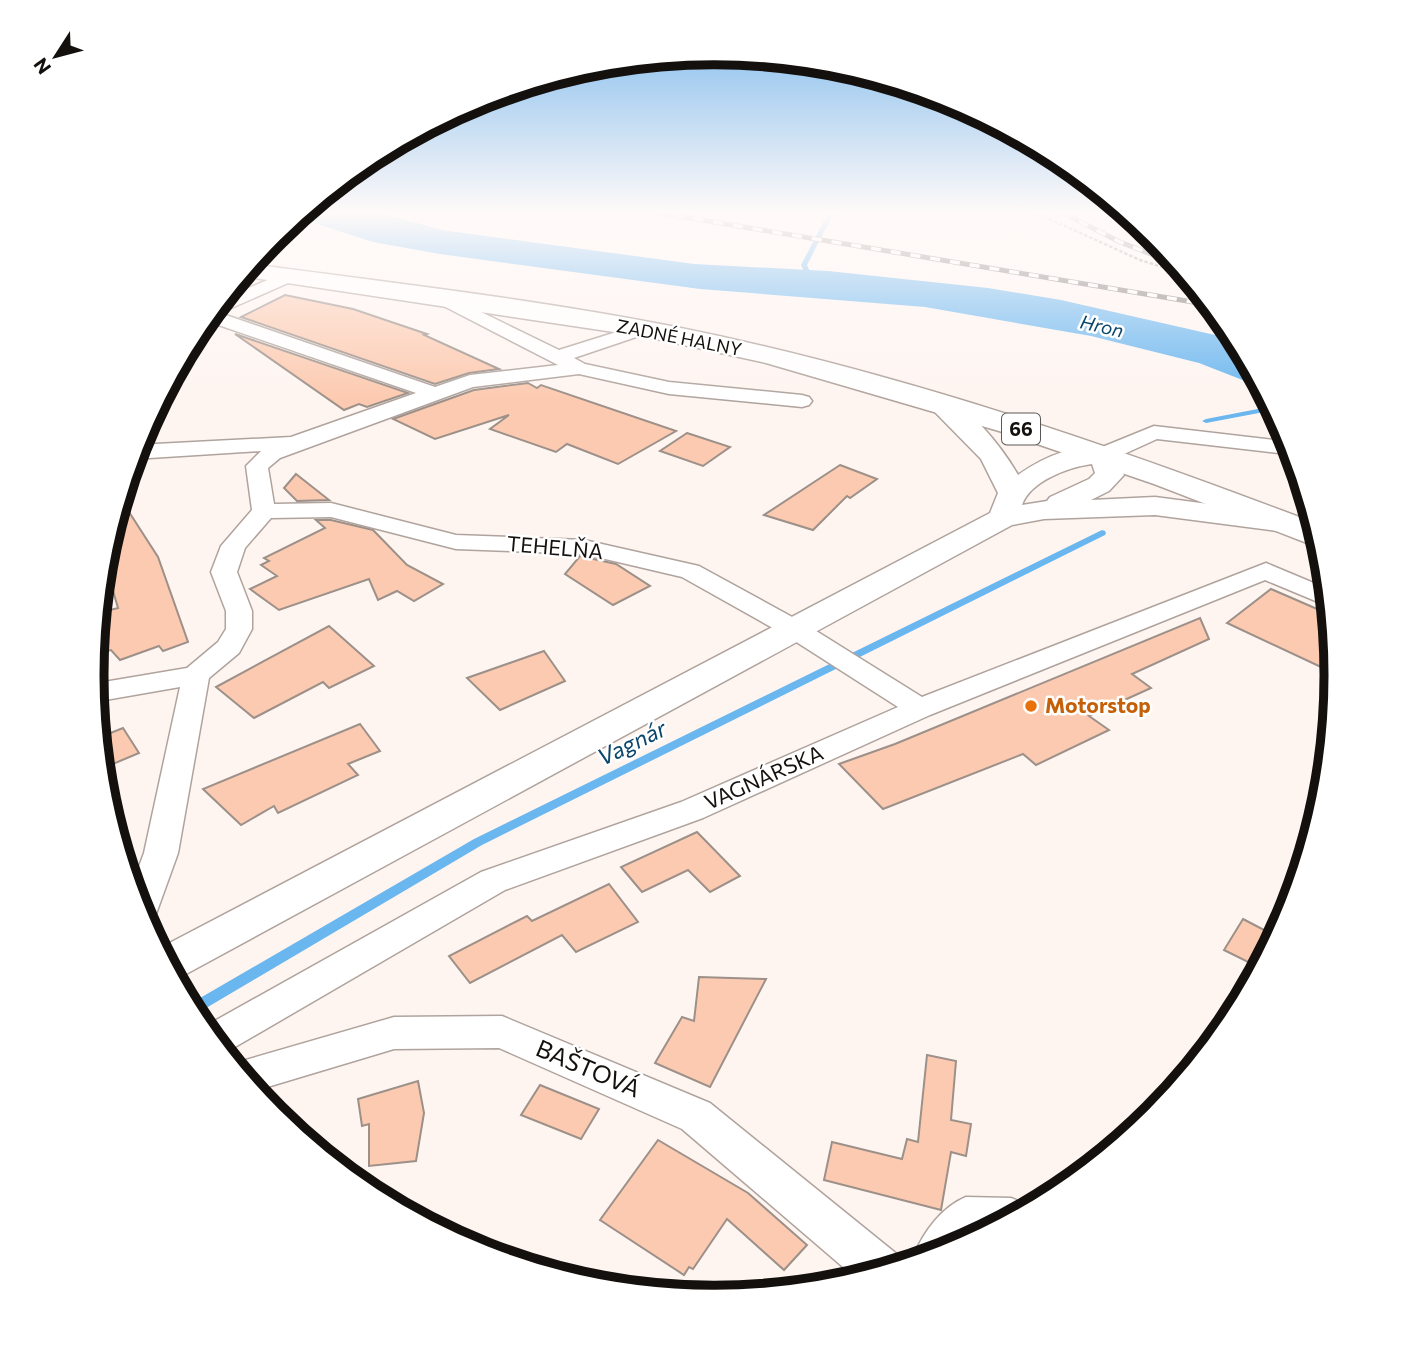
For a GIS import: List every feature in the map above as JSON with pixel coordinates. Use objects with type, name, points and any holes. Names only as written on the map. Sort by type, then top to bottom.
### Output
[{"type":"main road","name":"ZADNÉ HALNY","points":[[282,275],[438,296],[642,330],[767,356],[939,403],[1103,455],[1288,523]]},
{"type":"main road","name":"66","points":[[1288,523],[1307,531]]},
{"type":"street","points":[[231,303],[289,276]]},
{"type":"street","points":[[438,296],[579,368],[669,388],[802,401]]},
{"type":"street","points":[[221,317],[434,393]]},
{"type":"street","points":[[557,357],[642,330]]},
{"type":"street","points":[[104,691],[196,676],[229,647],[239,629],[239,611],[224,572],[233,545],[264,510],[257,466],[272,453],[470,381],[579,368]]},
{"type":"street","points":[[939,403],[981,438],[1005,472],[1008,505]]},
{"type":"street","points":[[176,961],[824,648],[1008,505],[1049,466],[1068,458],[1103,455],[1154,432],[1280,447]]},
{"type":"street","points":[[146,451],[294,443]]},
{"type":"street","points":[[1044,510],[1099,485],[1110,475],[1103,455]]},
{"type":"street","points":[[1008,505],[1044,510],[1155,506],[1288,523]]},
{"type":"street","name":"TEHELŇA","points":[[264,510],[331,510],[456,542],[584,547],[690,571],[824,648],[920,708]]},
{"type":"street","name":"VAGNÁRSKA","points":[[223,1036],[493,881],[692,810],[920,708],[1266,571],[1319,595]]},
{"type":"street","points":[[145,896],[161,853],[196,676]]},
{"type":"street","name":"BAŠTOVÁ","points":[[253,1074],[394,1033],[502,1032],[696,1116],[873,1264]]},
{"type":"street","points":[[950,1238],[966,1218],[990,1219]]},
{"type":"water","name":"Hron","points":[[596,275],[866,275],[988,288],[1061,300],[1221,336],[1249,382],[1199,363],[1091,336],[925,307],[700,289]]},
{"type":"building","points":[[285,295],[353,309],[427,334],[424,335],[499,369],[469,373],[435,384],[241,317]]},
{"type":"building","points":[[235,334],[408,393],[367,407],[359,404],[344,410]]},
{"type":"building","points":[[528,383],[537,388],[541,385],[676,431],[618,464],[567,444],[556,452],[490,429],[509,415],[435,439],[393,419],[474,390]]},
{"type":"building","points":[[687,433],[730,447],[703,466],[660,451]]},
{"type":"building","points":[[840,465],[877,479],[850,498],[847,496],[813,530],[764,515]]},
{"type":"building","points":[[296,474],[329,500],[297,501],[284,488]]},
{"type":"building","points":[[127,509],[158,557],[188,642],[163,651],[159,646],[120,660],[111,650],[107,651],[105,645],[107,611],[118,608],[111,583]]},
{"type":"building","points":[[316,520],[331,520],[373,530],[407,565],[443,584],[414,601],[397,591],[378,600],[369,579],[279,610],[250,589],[277,576],[261,565],[269,561],[264,558],[325,528]]},
{"type":"building","points":[[580,556],[616,564],[650,586],[613,605],[565,574]]},
{"type":"building","points":[[1271,589],[1321,610],[1324,668],[1227,623]]},
{"type":"building","points":[[1200,618],[1209,639],[1132,674],[1151,688],[1089,716],[1109,730],[1036,765],[1023,754],[883,809],[839,764],[895,744]]},
{"type":"building","points":[[329,626],[374,666],[329,688],[323,682],[254,718],[216,687]]},
{"type":"building","points":[[544,651],[565,681],[500,710],[467,678]]},
{"type":"building","points":[[360,724],[380,751],[348,764],[358,775],[278,813],[274,806],[241,825],[203,789]]},
{"type":"building","points":[[123,728],[139,753],[111,765],[107,734]]},
{"type":"building","points":[[697,832],[740,876],[710,892],[688,870],[642,892],[621,867]]},
{"type":"building","points":[[609,884],[638,922],[576,952],[562,935],[470,983],[449,956],[527,916],[532,921]]},
{"type":"building","points":[[1243,919],[1266,931],[1248,962],[1224,950]]},
{"type":"building","points":[[699,977],[766,979],[710,1087],[655,1063],[682,1017],[694,1021]]},
{"type":"building","points":[[927,1055],[956,1061],[951,1120],[971,1124],[966,1156],[951,1152],[941,1210],[824,1180],[832,1142],[902,1159],[907,1139],[918,1142]]},
{"type":"building","points":[[418,1081],[424,1113],[416,1161],[369,1166],[369,1124],[362,1126],[358,1099]]},
{"type":"building","points":[[540,1085],[599,1109],[581,1139],[521,1115]]},
{"type":"building","points":[[658,1140],[748,1193],[807,1245],[784,1270],[727,1219],[693,1269],[689,1267],[684,1275],[600,1220]]},
{"type":"waterway","points":[[808,275],[811,281]]},
{"type":"waterway","name":"Vagnár","points":[[1206,421],[1263,410]]},
{"type":"waterway","name":"Vagnár","points":[[201,1004],[478,842],[1102,533]]},
{"type":"railway","points":[[1031,275],[1197,303]]},
{"type":"place","name":"Motorstop","points":[[1031,706]]}]
